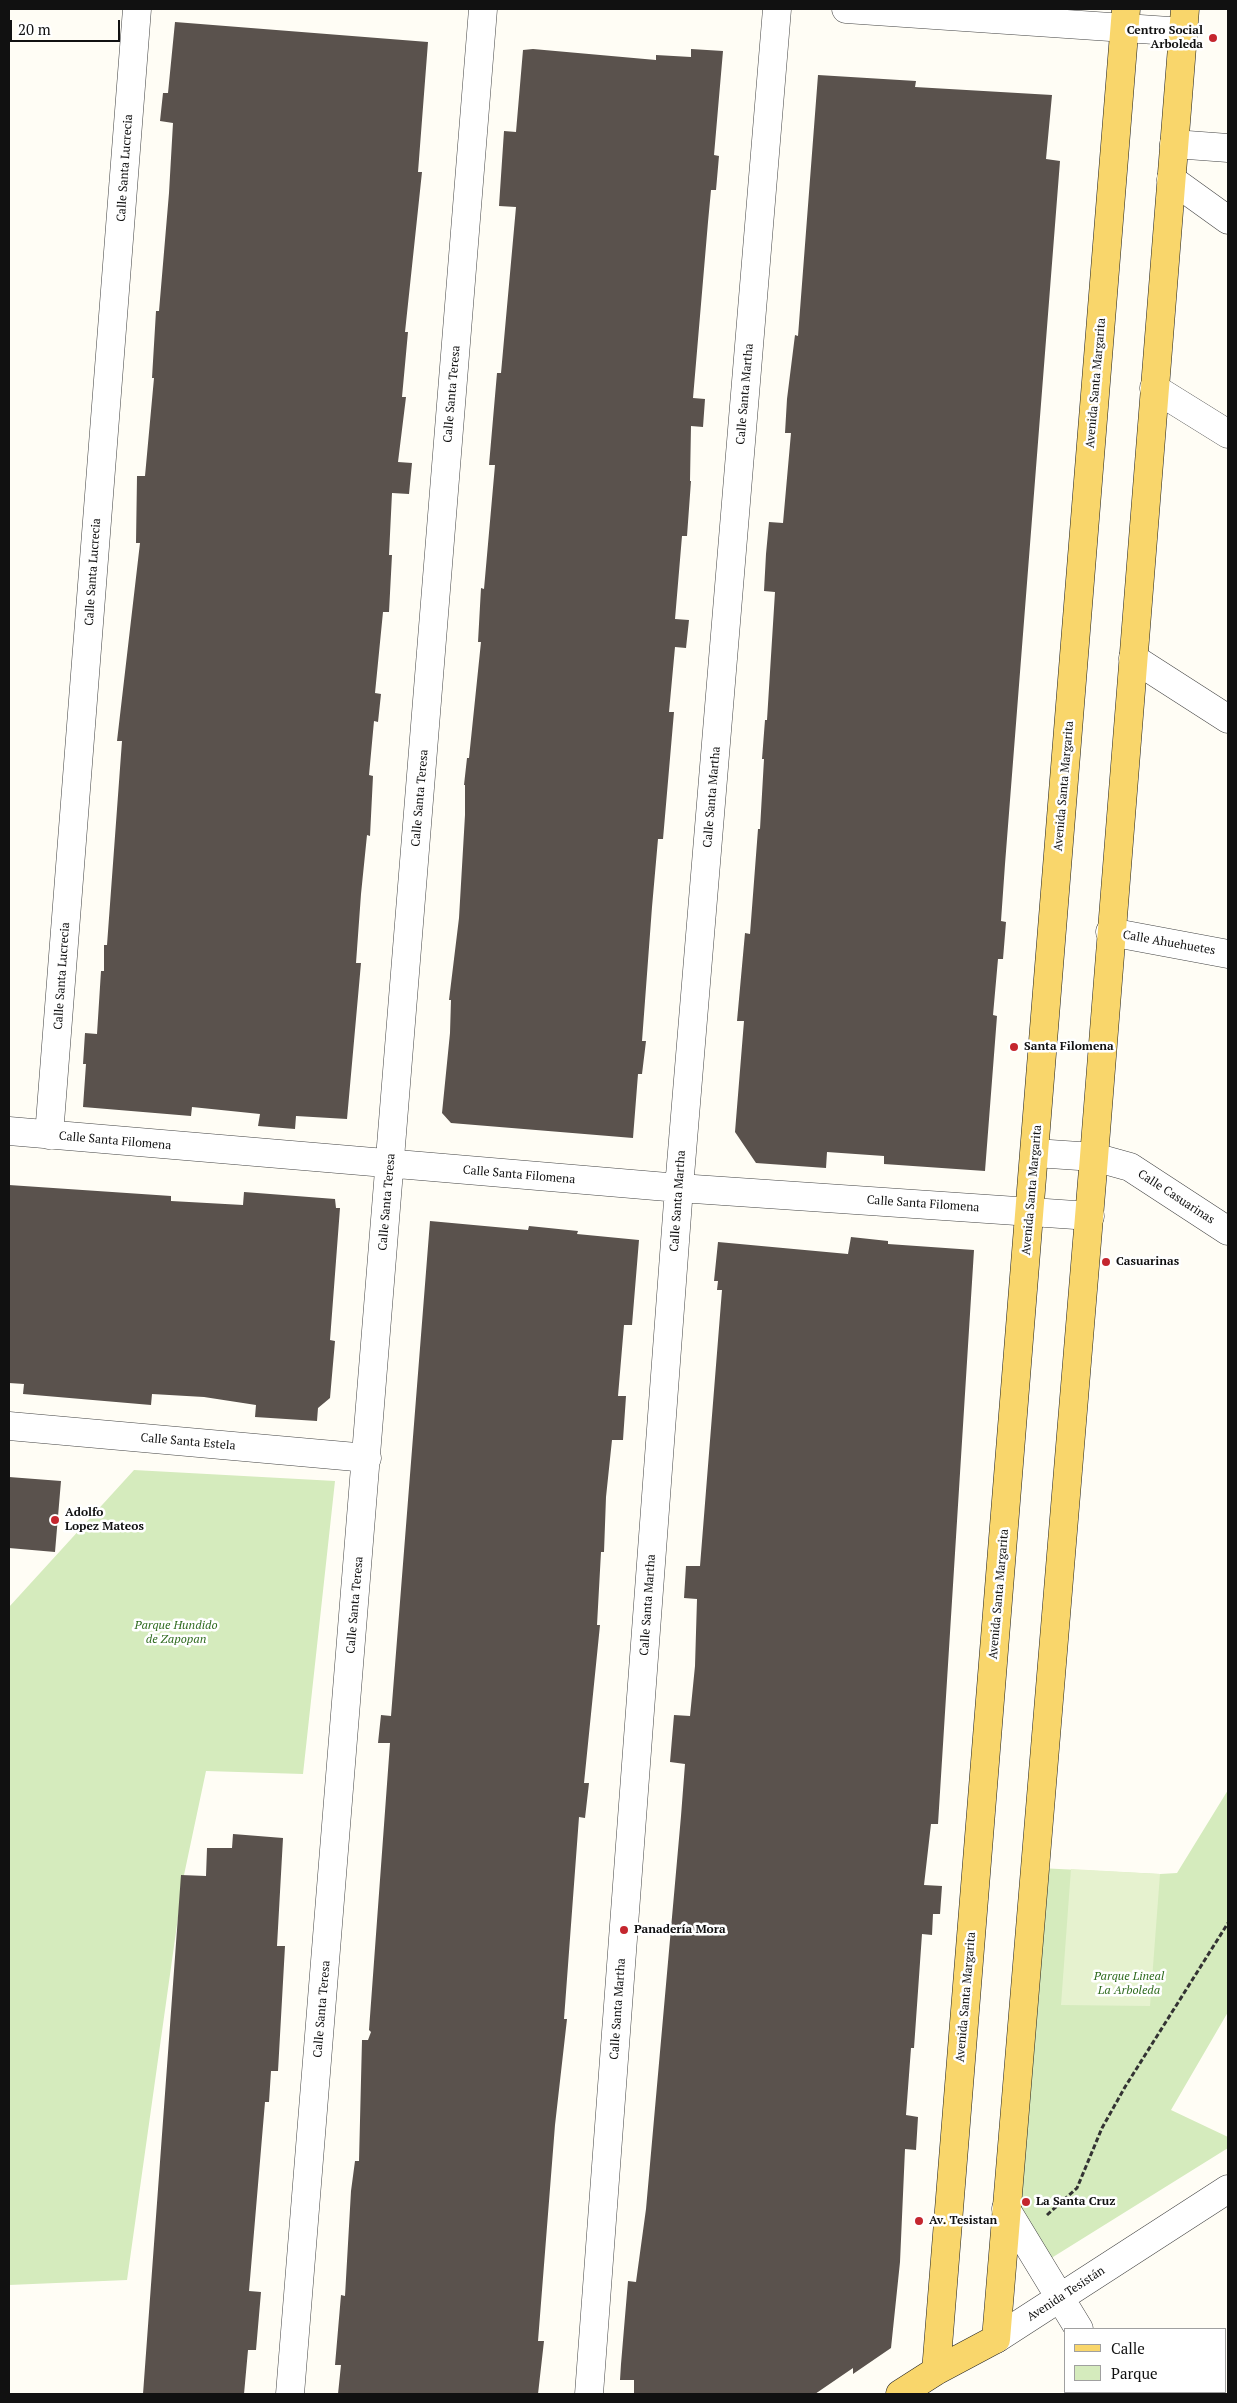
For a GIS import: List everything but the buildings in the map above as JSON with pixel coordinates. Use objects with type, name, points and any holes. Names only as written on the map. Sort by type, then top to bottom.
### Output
[{"type":"main road","name":"Avenida Santa Margarita","points":[[936,2371],[1125,19]]},
{"type":"main road","points":[[996,2339],[1090,1216],[1110,932],[1184,21]]},
{"type":"main road","name":"Avenida Tesistán","points":[[900,2394],[936,2371],[996,2339]]},
{"type":"street","name":"Calle Santa Lucrecia","points":[[49,1135],[137,9]]},
{"type":"street","name":"Calle Santa Teresa","points":[[290,2394],[483,9]]},
{"type":"street","name":"Calle Santa Martha","points":[[589,2394],[679,1188],[777,9]]},
{"type":"street","points":[[846,9],[1184,21]]},
{"type":"street","points":[[1174,144],[1228,148]]},
{"type":"street","points":[[1171,179],[1228,220]]},
{"type":"street","points":[[1154,388],[1228,434]]},
{"type":"street","points":[[1133,658],[1228,720]]},
{"type":"street","name":"Calle Ahuehuetes","points":[[1110,932],[1228,954]]},
{"type":"street","name":"Calle Santa Filomena","points":[[9,1132],[679,1188],[1090,1216]]},
{"type":"street","name":"Calle Casuarinas","points":[[1035,1153],[1094,1157],[1130,1167],[1228,1231]]},
{"type":"street","name":"Calle Santa Estela","points":[[9,1426],[367,1458]]},
{"type":"street","name":"Avenida Tesistán","points":[[996,2339],[1228,2189]]},
{"type":"street","points":[[1006,2208],[1059,2299],[1078,2328]]},
{"type":"path","points":[[1045,2217],[1078,2188],[1102,2128],[1125,2087],[1228,1923]]},
{"type":"green space","name":"Parque Hundido de Zapopan","points":[[134,1470],[335,1481],[303,1774],[206,1771],[184,1875],[127,2280],[9,2285],[9,1607]]},
{"type":"green space","name":"Parque Lineal La Arboleda","points":[[1228,1790],[1228,2012],[1171,2110],[1228,2137],[1228,2148],[1045,2262],[1011,2190],[1039,1868],[1160,1874],[1177,1873]]},
{"type":"green space","points":[[1071,1869],[1160,1874],[1150,2006],[1061,2005]]},
{"type":"place","name":"Centro Social Arboleda","points":[[1213,38]]},
{"type":"place","name":"Santa Filomena","points":[[1014,1047]]},
{"type":"place","name":"Casuarinas","points":[[1106,1262]]},
{"type":"place","name":"Adolfo Lopez Mateos","points":[[55,1520]]},
{"type":"place","name":"Panadería Mora","points":[[624,1930]]},
{"type":"place","name":"La Santa Cruz","points":[[1026,2202]]},
{"type":"place","name":"Av. Tesistan","points":[[919,2221]]}]
